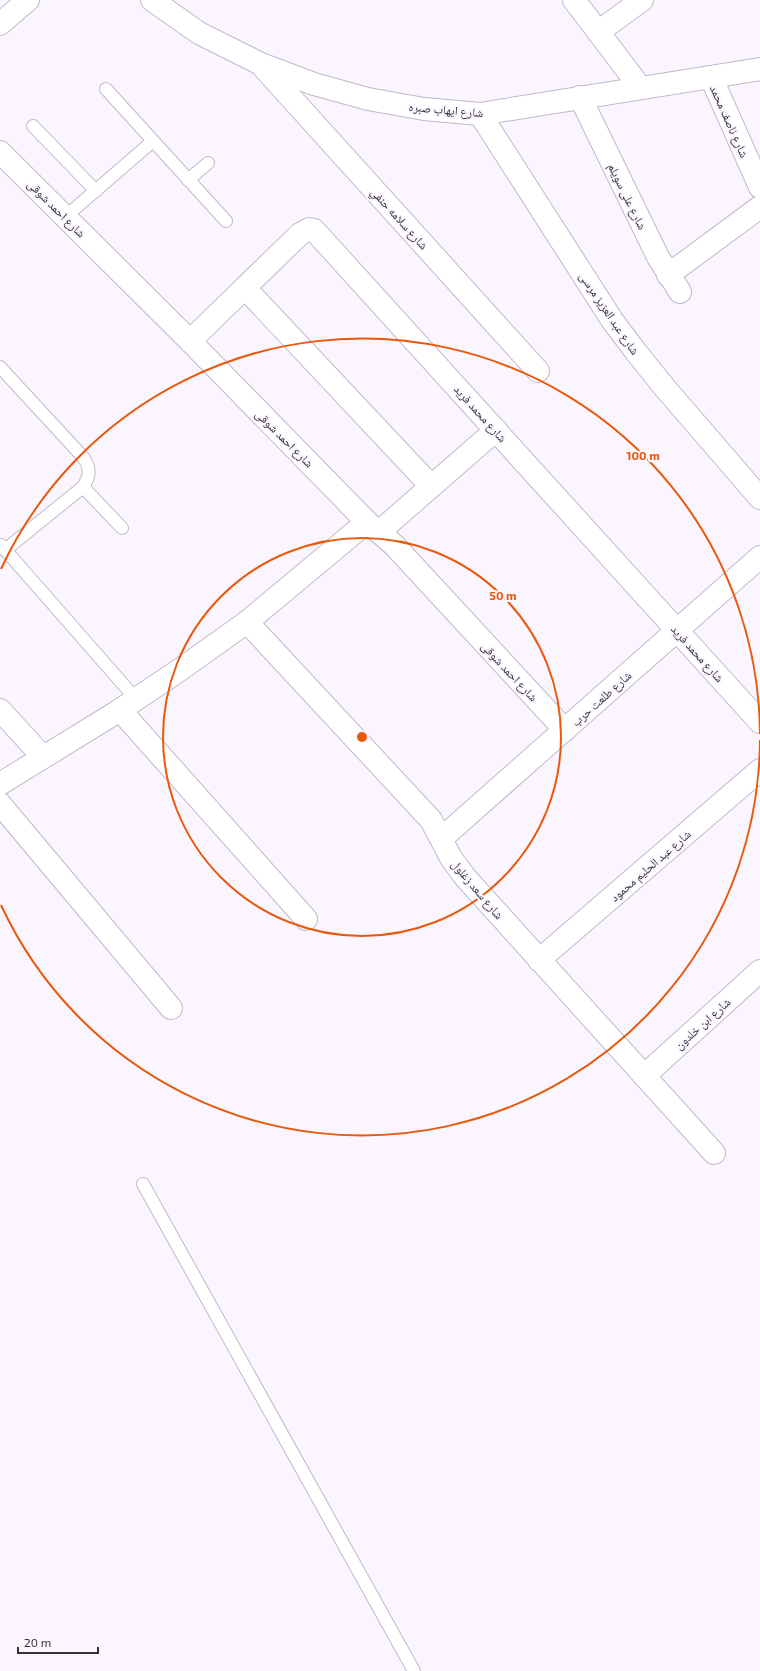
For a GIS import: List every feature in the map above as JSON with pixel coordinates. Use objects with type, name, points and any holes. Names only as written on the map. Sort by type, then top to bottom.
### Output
[{"type":"street","points":[[0,24],[28,0]]},
{"type":"street","name":"شارع ايهاب صبره","points":[[152,0],[199,33],[261,64],[314,84],[368,99],[424,110],[480,114],[580,97],[760,70]]},
{"type":"street","points":[[574,0],[640,88]]},
{"type":"street","points":[[598,32],[642,0]]},
{"type":"street","name":"شارع سلامه حنفي","points":[[261,64],[538,371]]},
{"type":"street","name":"شارع ناصف محمد","points":[[711,77],[760,187]]},
{"type":"street","name":"شارع على سويلم","points":[[580,97],[674,284],[760,207]]},
{"type":"street","name":"شارع عبد العزيز مرسى","points":[[480,114],[622,333],[665,388],[760,498]]},
{"type":"street","name":"شارع احمد شوقى","points":[[0,152],[190,341],[373,527],[394,545],[565,730]]},
{"type":"street","name":"شارع محمد فريد","points":[[190,341],[300,234],[309,230],[314,230],[760,722]]},
{"type":"street","points":[[245,288],[431,486]]},
{"type":"street","points":[[0,784],[128,704],[247,622],[373,527],[431,486],[496,430]]},
{"type":"street","name":"شارع طلعت حرب","points":[[442,838],[760,557]]},
{"type":"street","name":"شارع سعد زغلول","points":[[247,622],[432,820],[451,858],[465,877],[714,1153]]},
{"type":"street","points":[[128,704],[306,919]]},
{"type":"street","points":[[0,710],[43,757]]},
{"type":"street","name":"شارع عبد الحليم محمود","points":[[539,960],[760,770]]},
{"type":"street","points":[[0,804],[171,1008]]},
{"type":"street","name":"شارع ابن خلدون","points":[[644,1076],[760,971]]},
{"type":"lane","points":[[106,89],[226,221]]},
{"type":"lane","points":[[33,126],[96,191]]},
{"type":"lane","points":[[66,217],[153,141]]},
{"type":"lane","points":[[188,180],[208,163]]},
{"type":"lane","points":[[0,367],[86,460],[89,472],[83,487],[3,547],[128,704]]},
{"type":"lane","points":[[83,487],[122,528]]},
{"type":"lane","points":[[143,1184],[414,1671]]}]
